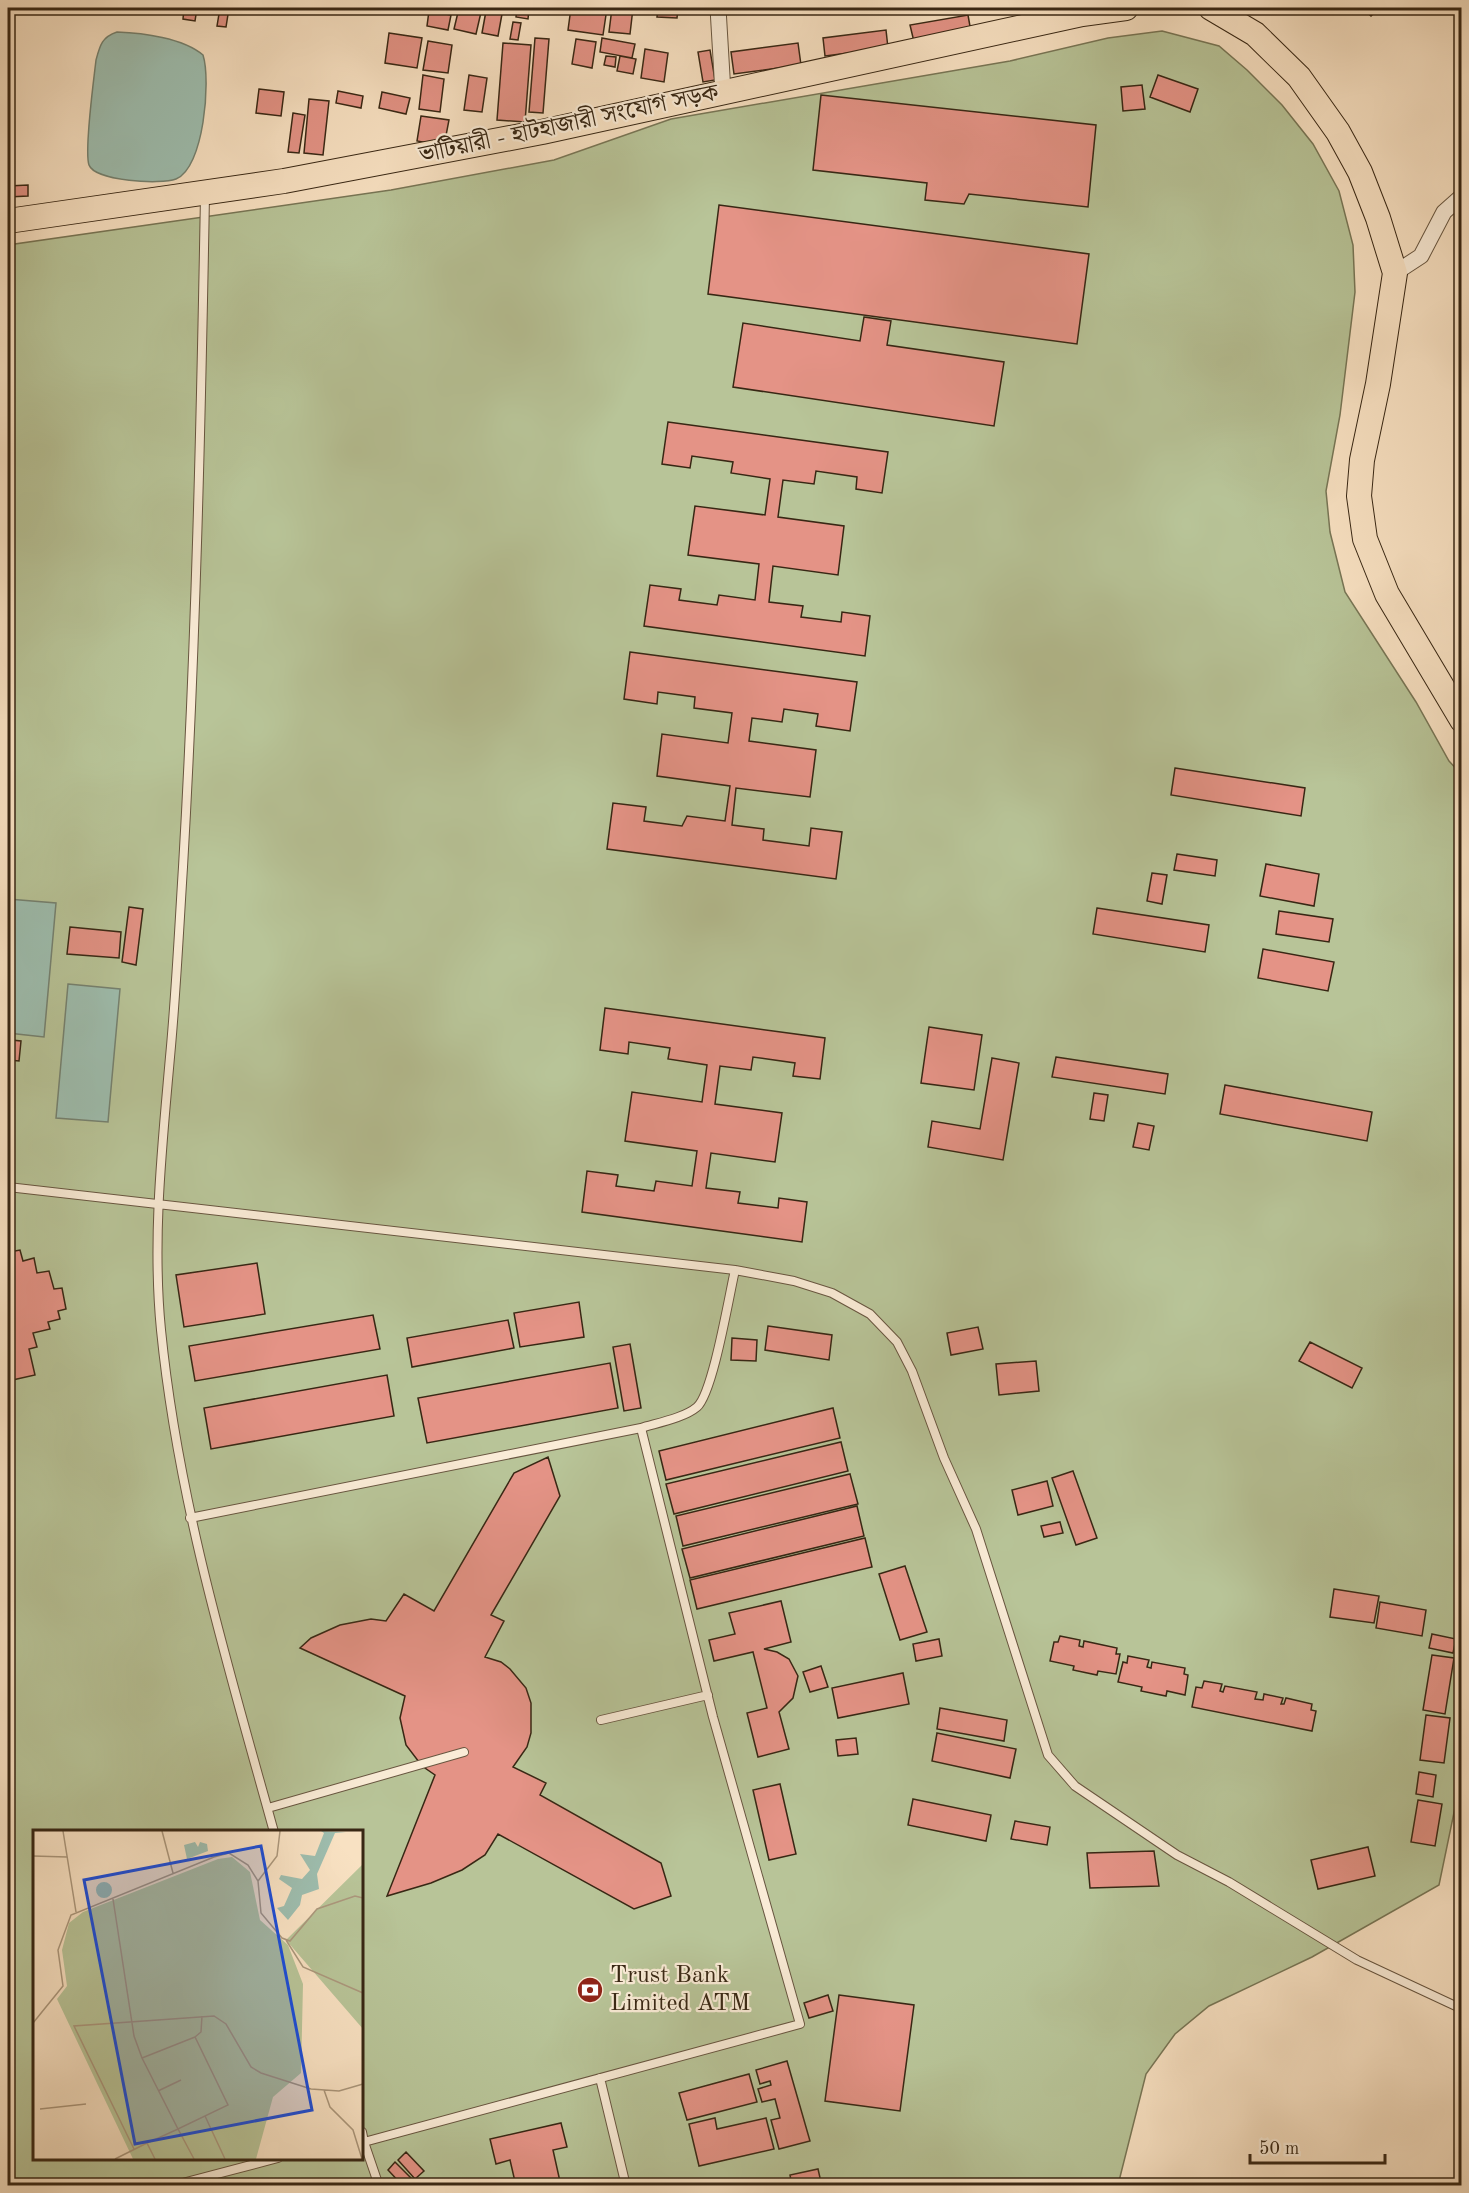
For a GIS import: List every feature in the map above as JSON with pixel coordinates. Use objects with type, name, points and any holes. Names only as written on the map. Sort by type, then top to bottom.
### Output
[{"type":"main road","name":"ভাটিয়ারী - হাটহাজারী সংযোগ সড়ক","points":[[8,221],[205,193],[384,162],[723,93],[1082,14],[1126,8]]},
{"type":"main road","points":[[1211,8],[1255,34],[1299,77],[1331,122],[1360,172],[1378,218],[1395,273],[1378,384],[1362,460],[1359,496],[1365,538],[1387,594],[1461,720]]},
{"type":"street","points":[[718,8],[723,93]]},
{"type":"street","points":[[1395,273],[1421,256],[1444,212],[1461,196]]},
{"type":"lane","points":[[205,193],[200,470],[193,674],[176,982],[157,1205],[161,1326],[173,1432],[190,1518],[274,1830]]},
{"type":"lane","points":[[8,1187],[735,1270],[794,1281],[832,1293],[870,1314],[897,1342],[912,1371],[944,1458],[976,1529],[1048,1755],[1075,1786],[1177,1855],[1229,1882],[1357,1960],[1461,2009]]},
{"type":"lane","points":[[190,1518],[641,1428],[694,1410],[703,1402],[735,1270]]},
{"type":"lane","points":[[379,2186],[363,2142],[800,2024],[708,1695],[641,1428]]},
{"type":"lane","points":[[601,1720],[708,1695]]},
{"type":"lane","points":[[268,1808],[464,1752]]},
{"type":"lane","points":[[600,2078],[626,2186]]},
{"type":"lane","points":[[171,2186],[270,2160]]},
{"type":"shaded area","points":[[1162,31],[1219,46],[1282,105],[1313,144],[1339,191],[1353,245],[1355,292],[1340,415],[1326,491],[1330,532],[1345,592],[1416,702],[1449,761],[1461,774],[1462,1774],[1439,1885],[1312,1957],[1209,2006],[1175,2034],[1146,2074],[1118,2185],[8,2185],[8,245],[391,190],[554,160],[671,119],[1010,61],[1108,38]]},
{"type":"shaded area","points":[[117,32],[150,35],[174,41],[185,44],[203,55],[206,83],[199,142],[186,172],[176,179],[157,182],[115,178],[103,175],[89,165],[88,130],[96,60],[102,42]]},
{"type":"shaded area","points":[[8,899],[56,903],[44,1037],[8,1033]]},
{"type":"shaded area","points":[[68,984],[120,989],[108,1122],[56,1118]]},
{"type":"building","points":[[184,8],[197,8],[195,21],[183,19]]},
{"type":"building","points":[[220,8],[229,8],[226,27],[217,26]]},
{"type":"building","points":[[459,8],[482,8],[476,34],[454,29]]},
{"type":"building","points":[[517,8],[529,9],[528,19],[516,17]]},
{"type":"building","points":[[571,8],[607,8],[603,35],[568,30]]},
{"type":"building","points":[[612,8],[633,8],[630,34],[609,32]]},
{"type":"building","points":[[658,8],[678,8],[677,18],[657,17]]},
{"type":"building","points":[[1362,8],[1379,8],[1371,16]]},
{"type":"building","points":[[429,11],[451,15],[448,30],[427,26]]},
{"type":"building","points":[[486,11],[502,14],[498,36],[482,33]]},
{"type":"building","points":[[968,15],[971,32],[914,42],[910,25]]},
{"type":"building","points":[[513,22],[521,23],[518,40],[510,39]]},
{"type":"building","points":[[886,30],[888,48],[825,56],[823,38]]},
{"type":"building","points":[[389,33],[422,38],[417,68],[385,63]]},
{"type":"building","points":[[535,38],[549,39],[543,113],[529,112]]},
{"type":"building","points":[[602,38],[635,44],[632,58],[600,52]]},
{"type":"building","points":[[576,39],[596,42],[592,68],[572,64]]},
{"type":"building","points":[[428,41],[452,45],[448,73],[423,70]]},
{"type":"building","points":[[503,43],[531,45],[525,122],[497,120]]},
{"type":"building","points":[[798,43],[801,65],[734,74],[731,52]]},
{"type":"building","points":[[645,49],[668,53],[664,82],[641,78]]},
{"type":"building","points":[[710,50],[715,80],[703,82],[698,52]]},
{"type":"building","points":[[606,56],[616,57],[615,67],[604,65]]},
{"type":"building","points":[[620,56],[636,59],[633,74],[617,71]]},
{"type":"building","points":[[423,75],[444,79],[440,112],[419,109]]},
{"type":"building","points":[[469,75],[487,78],[482,112],[464,110]]},
{"type":"building","points":[[1158,75],[1198,89],[1190,112],[1150,97]]},
{"type":"building","points":[[1142,85],[1145,109],[1123,111],[1121,87]]},
{"type":"building","points":[[259,89],[284,92],[281,116],[256,113]]},
{"type":"building","points":[[338,91],[363,96],[361,108],[336,103]]},
{"type":"building","points":[[382,92],[410,98],[406,114],[379,108]]},
{"type":"building","points":[[821,95],[1096,125],[1088,207],[969,194],[964,204],[925,200],[927,183],[813,170]]},
{"type":"building","points":[[309,99],[329,101],[323,155],[304,153]]},
{"type":"building","points":[[293,113],[305,115],[299,153],[288,152]]},
{"type":"building","points":[[421,116],[449,120],[444,146],[417,141]]},
{"type":"building","points":[[28,185],[28,196],[8,197],[8,186]]},
{"type":"building","points":[[719,205],[1089,254],[1077,344],[708,294]]},
{"type":"building","points":[[864,317],[891,321],[887,345],[1004,362],[994,426],[733,387],[743,323],[860,341]]},
{"type":"building","points":[[668,422],[888,452],[882,493],[856,489],[857,477],[816,471],[814,484],[783,480],[778,517],[844,526],[838,575],[773,566],[769,602],[803,606],[801,617],[841,622],[842,612],[870,616],[865,656],[644,626],[650,585],[681,589],[679,600],[717,605],[719,595],[755,600],[759,564],[688,555],[695,506],[765,515],[770,479],[731,473],[733,462],[692,456],[690,468],[662,464]]},
{"type":"building","points":[[630,652],[857,682],[850,731],[816,726],[818,714],[784,709],[782,722],[752,718],[749,741],[816,750],[810,797],[736,788],[732,825],[764,829],[763,840],[809,846],[811,828],[842,832],[836,879],[607,849],[613,803],[646,807],[644,821],[682,826],[687,816],[725,821],[730,786],[657,776],[662,734],[728,743],[732,713],[694,708],[695,697],[658,692],[657,704],[624,699]]},
{"type":"building","points":[[1175,768],[1305,788],[1301,816],[1171,795]]},
{"type":"building","points":[[1177,854],[1217,860],[1215,876],[1174,870]]},
{"type":"building","points":[[1266,864],[1319,874],[1314,906],[1260,896]]},
{"type":"building","points":[[1152,873],[1167,875],[1162,904],[1147,901]]},
{"type":"building","points":[[129,907],[143,909],[136,965],[122,962]]},
{"type":"building","points":[[1097,908],[1209,925],[1205,952],[1093,934]]},
{"type":"building","points":[[1279,911],[1333,919],[1329,942],[1276,934]]},
{"type":"building","points":[[70,927],[121,932],[119,958],[67,954]]},
{"type":"building","points":[[1263,949],[1334,962],[1328,991],[1258,978]]},
{"type":"building","points":[[605,1008],[825,1038],[820,1079],[793,1076],[795,1063],[753,1057],[751,1070],[720,1066],[715,1104],[782,1113],[775,1162],[711,1153],[706,1188],[740,1192],[738,1203],[778,1208],[779,1198],[807,1202],[802,1242],[582,1212],[587,1171],[618,1175],[616,1186],[654,1191],[656,1181],[692,1186],[697,1151],[625,1141],[632,1092],[702,1102],[707,1065],[668,1059],[670,1048],[629,1042],[628,1054],[600,1050]]},
{"type":"building","points":[[929,1027],[982,1035],[974,1090],[921,1083]]},
{"type":"building","points":[[11,1040],[21,1041],[19,1061],[9,1060]]},
{"type":"building","points":[[1056,1057],[1168,1074],[1165,1094],[1052,1077]]},
{"type":"building","points":[[992,1058],[1019,1063],[1003,1160],[928,1147],[932,1121],[980,1129]]},
{"type":"building","points":[[1225,1085],[1372,1112],[1367,1141],[1220,1114]]},
{"type":"building","points":[[1094,1093],[1108,1095],[1104,1121],[1090,1119]]},
{"type":"building","points":[[1138,1123],[1154,1126],[1149,1150],[1133,1147]]},
{"type":"building","points":[[8,1243],[9,1252],[20,1250],[23,1261],[34,1258],[37,1273],[49,1271],[54,1289],[62,1288],[66,1309],[58,1311],[60,1319],[48,1322],[50,1329],[33,1333],[37,1347],[29,1349],[35,1375],[8,1381]]},
{"type":"building","points":[[257,1263],[265,1314],[184,1327],[176,1275]]},
{"type":"building","points":[[579,1302],[584,1337],[520,1347],[514,1313]]},
{"type":"building","points":[[373,1315],[380,1349],[195,1381],[189,1346]]},
{"type":"building","points":[[508,1320],[514,1348],[412,1367],[407,1338]]},
{"type":"building","points":[[768,1326],[832,1335],[829,1360],[765,1350]]},
{"type":"building","points":[[978,1327],[983,1349],[951,1355],[947,1333]]},
{"type":"building","points":[[732,1338],[757,1340],[756,1361],[731,1360]]},
{"type":"building","points":[[1310,1342],[1362,1368],[1352,1388],[1299,1361]]},
{"type":"building","points":[[630,1344],[641,1408],[624,1411],[613,1347]]},
{"type":"building","points":[[1036,1361],[1039,1391],[999,1395],[996,1364]]},
{"type":"building","points":[[610,1363],[618,1408],[427,1443],[418,1398]]},
{"type":"building","points":[[387,1375],[394,1416],[211,1449],[204,1408]]},
{"type":"building","points":[[833,1408],[840,1438],[666,1480],[659,1451]]},
{"type":"building","points":[[841,1442],[848,1471],[674,1514],[666,1484]]},
{"type":"building","points":[[548,1457],[560,1496],[491,1615],[504,1621],[485,1657],[501,1662],[510,1669],[526,1688],[531,1703],[531,1733],[527,1747],[513,1767],[546,1783],[540,1795],[661,1863],[671,1896],[634,1909],[498,1834],[485,1855],[462,1870],[431,1883],[387,1896],[435,1775],[422,1766],[406,1745],[400,1718],[405,1696],[300,1648],[311,1638],[340,1625],[371,1619],[386,1621],[404,1594],[434,1611],[514,1473]]},
{"type":"building","points":[[1073,1471],[1097,1538],[1076,1545],[1052,1478]]},
{"type":"building","points":[[850,1474],[858,1504],[683,1546],[676,1516]]},
{"type":"building","points":[[1047,1481],[1053,1506],[1018,1515],[1012,1490]]},
{"type":"building","points":[[857,1506],[864,1536],[690,1578],[682,1549]]},
{"type":"building","points":[[1060,1522],[1063,1533],[1044,1537],[1041,1526]]},
{"type":"building","points":[[865,1538],[872,1567],[697,1609],[690,1580]]},
{"type":"building","points":[[905,1566],[927,1632],[900,1640],[879,1574]]},
{"type":"building","points":[[1334,1589],[1379,1596],[1374,1623],[1330,1617]]},
{"type":"building","points":[[781,1601],[791,1642],[764,1649],[777,1652],[789,1659],[798,1676],[793,1698],[779,1712],[789,1749],[758,1757],[747,1713],[767,1708],[753,1652],[714,1661],[709,1640],[735,1634],[729,1613]]},
{"type":"building","points":[[1380,1602],[1426,1610],[1422,1636],[1376,1628]]},
{"type":"building","points":[[1432,1634],[1456,1639],[1453,1653],[1429,1648]]},
{"type":"building","points":[[1060,1636],[1080,1640],[1079,1646],[1083,1647],[1084,1641],[1117,1648],[1116,1654],[1120,1654],[1116,1674],[1098,1671],[1097,1675],[1073,1670],[1074,1666],[1050,1661],[1054,1642],[1058,1642]]},
{"type":"building","points":[[939,1639],[942,1656],[916,1661],[913,1644]]},
{"type":"building","points":[[1432,1655],[1454,1658],[1445,1714],[1423,1710]]},
{"type":"building","points":[[1128,1656],[1149,1660],[1147,1667],[1151,1668],[1152,1662],[1185,1668],[1184,1674],[1188,1675],[1185,1695],[1167,1691],[1166,1696],[1141,1691],[1142,1687],[1118,1682],[1123,1662],[1127,1663]]},
{"type":"building","points":[[821,1666],[828,1687],[810,1692],[803,1672]]},
{"type":"building","points":[[903,1673],[909,1704],[838,1718],[832,1688]]},
{"type":"building","points":[[1204,1681],[1222,1684],[1220,1691],[1223,1692],[1225,1686],[1257,1692],[1255,1699],[1263,1700],[1264,1694],[1283,1698],[1281,1704],[1284,1704],[1286,1698],[1312,1704],[1311,1710],[1316,1711],[1312,1731],[1192,1707],[1196,1687],[1202,1688]]},
{"type":"building","points":[[940,1708],[1007,1720],[1004,1741],[937,1729]]},
{"type":"building","points":[[1426,1715],[1450,1718],[1444,1763],[1420,1760]]},
{"type":"building","points":[[937,1733],[1016,1749],[1010,1778],[932,1761]]},
{"type":"building","points":[[856,1738],[858,1754],[838,1756],[836,1740]]},
{"type":"building","points":[[1419,1772],[1436,1775],[1433,1797],[1416,1794]]},
{"type":"building","points":[[780,1784],[796,1854],[769,1860],[753,1790]]},
{"type":"building","points":[[913,1799],[991,1815],[986,1841],[908,1825]]},
{"type":"building","points":[[1418,1800],[1442,1804],[1435,1846],[1411,1842]]},
{"type":"building","points":[[1015,1821],[1050,1827],[1047,1845],[1011,1839]]},
{"type":"building","points":[[1368,1847],[1375,1876],[1318,1889],[1311,1860]]},
{"type":"building","points":[[1154,1851],[1159,1886],[1090,1888],[1087,1853]]},
{"type":"building","points":[[828,1995],[833,2011],[809,2018],[804,2003]]},
{"type":"building","points":[[839,1995],[914,2005],[900,2111],[825,2101]]},
{"type":"building","points":[[787,2061],[810,2141],[779,2149],[771,2120],[780,2118],[775,2099],[762,2102],[758,2089],[771,2085],[770,2081],[760,2084],[756,2070]]},
{"type":"building","points":[[749,2074],[757,2102],[687,2120],[679,2093]]},
{"type":"building","points":[[715,2118],[717,2129],[766,2118],[774,2149],[699,2166],[689,2124]]},
{"type":"building","points":[[561,2123],[567,2147],[553,2150],[561,2186],[516,2186],[510,2160],[496,2164],[490,2139]]},
{"type":"building","points":[[406,2152],[424,2171],[415,2179],[398,2160]]},
{"type":"building","points":[[395,2162],[413,2180],[408,2186],[403,2186],[388,2170]]},
{"type":"building","points":[[818,2169],[821,2182],[792,2186],[790,2175]]},
{"type":"place","name":"Trust Bank Limited ATM","points":[[590,1990]]}]
